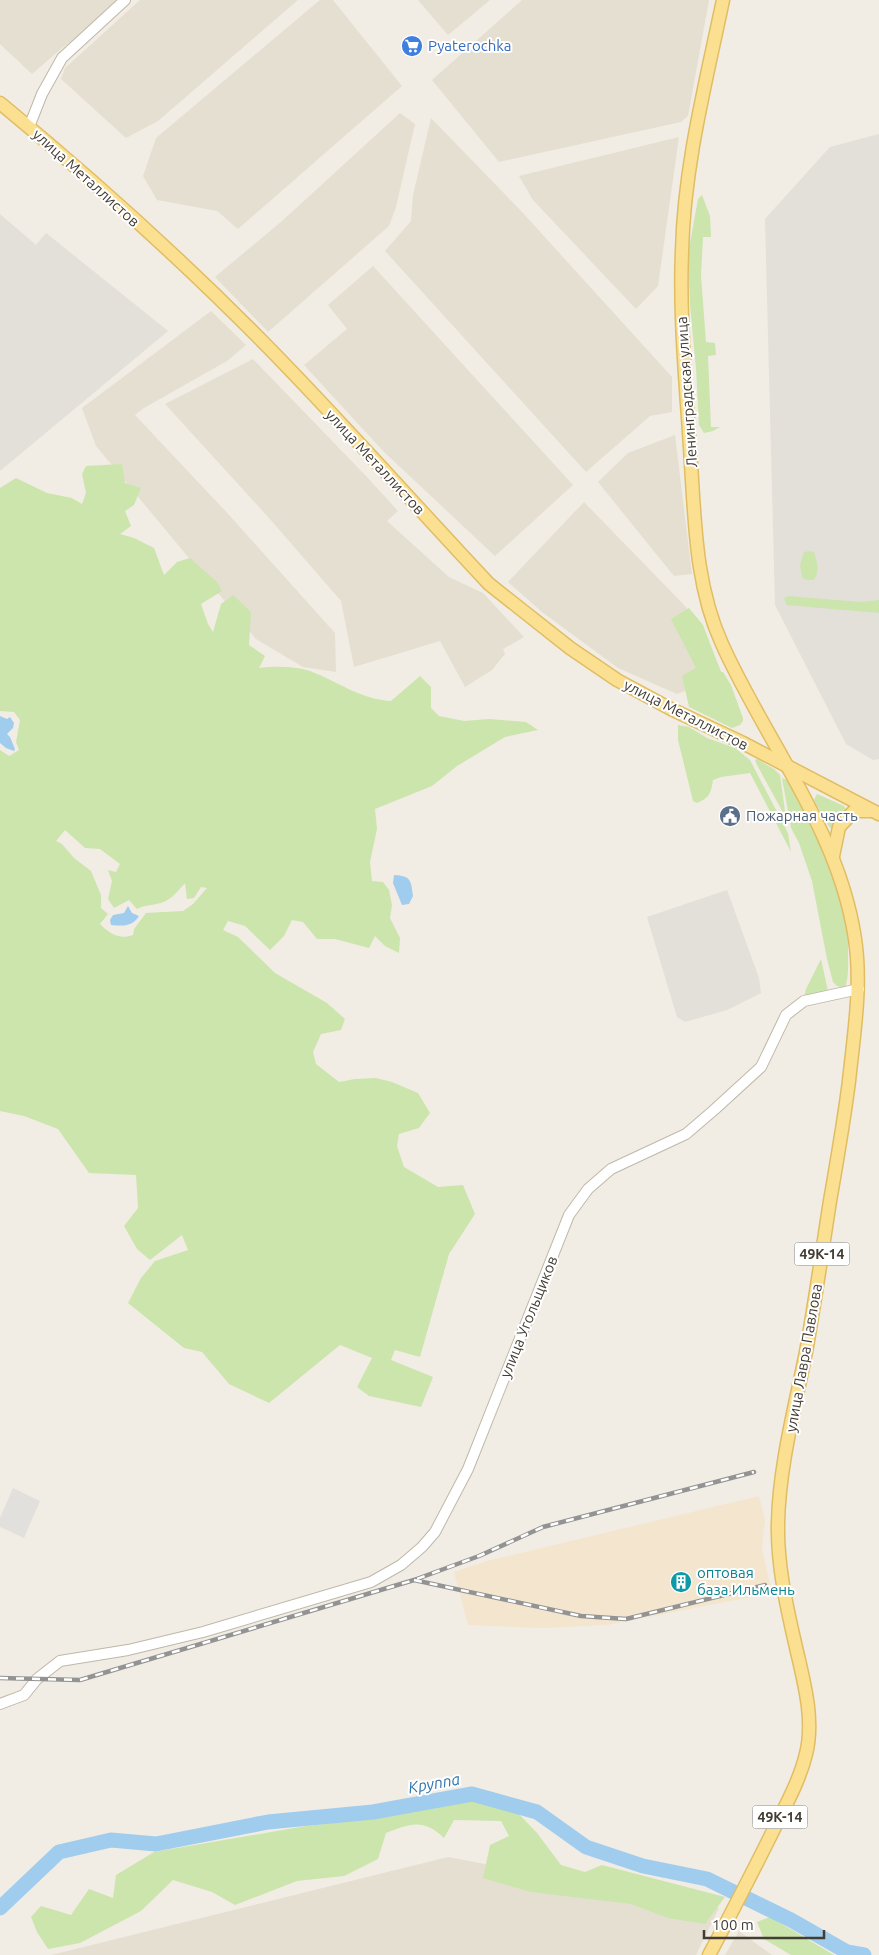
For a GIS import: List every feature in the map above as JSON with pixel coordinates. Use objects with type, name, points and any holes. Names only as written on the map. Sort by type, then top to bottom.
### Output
[{"type":"main road","name":"Ленинградская улица","points":[[723,0],[698,123],[688,186],[682,247],[683,349],[697,554],[709,608],[721,642],[788,767]]},
{"type":"main road","name":"улица Металлистов","points":[[0,103],[201,281],[263,342],[489,584],[570,648],[617,680],[671,709],[743,742],[876,812]]},
{"type":"main road","name":"улица Лавра Павлова","points":[[709,1955],[797,1783],[807,1751],[810,1722],[788,1610],[779,1546],[778,1521],[783,1471],[812,1319],[847,1099],[859,989],[855,939],[842,881],[833,856],[788,767]]},
{"type":"main road","points":[[833,856],[839,827],[854,811],[876,812]]},
{"type":"street","points":[[29,127],[42,94],[62,58],[125,0]]},
{"type":"street","name":"улица Угольщиков","points":[[0,1704],[24,1695],[37,1679],[60,1661],[128,1650],[203,1632],[370,1582],[401,1565],[422,1547],[435,1532],[468,1469],[569,1215],[588,1189],[611,1169],[686,1134],[714,1110],[761,1067],[786,1015],[804,1001],[859,989]]},
{"type":"shaded area","points":[[0,0],[123,0],[106,16],[62,48],[32,74],[0,44]]},
{"type":"shaded area","points":[[140,0],[298,0],[158,121],[126,138],[61,79],[65,68]]},
{"type":"shaded area","points":[[320,0],[333,0],[402,86],[238,229],[217,211],[157,200],[143,176],[156,138]]},
{"type":"shaded area","points":[[418,0],[490,0],[448,35]]},
{"type":"shaded area","points":[[522,0],[709,0],[688,116],[681,122],[499,162],[432,80]]},
{"type":"shaded area","points":[[400,113],[415,124],[396,207],[389,226],[268,332],[215,277],[282,221]]},
{"type":"shaded area","points":[[431,118],[523,213],[672,377],[672,412],[650,416],[586,472],[385,251],[411,221],[413,195]]},
{"type":"shaded area","points":[[879,134],[879,759],[873,760],[846,744],[775,605],[765,219],[830,147]]},
{"type":"shaded area","points":[[679,137],[658,286],[636,309],[533,200],[519,176]]},
{"type":"shaded area","points":[[0,214],[36,245],[46,233],[168,331],[0,471]]},
{"type":"shaded area","points":[[373,266],[573,485],[495,556],[384,452],[304,365],[347,329],[328,305]]},
{"type":"shaded area","points":[[211,311],[246,345],[227,361],[135,415],[230,516],[335,633],[336,672],[303,667],[256,639],[96,446],[82,408]]},
{"type":"shaded area","points":[[253,359],[398,511],[387,521],[449,577],[483,593],[524,637],[503,649],[505,654],[492,670],[465,687],[440,641],[354,667],[341,601],[269,518],[165,404]]},
{"type":"shaded area","points":[[675,435],[692,574],[674,576],[598,482],[628,453]]},
{"type":"shaded area","points":[[584,502],[685,606],[702,627],[723,676],[677,694],[618,668],[542,612],[508,582]]},
{"type":"shaded area","points":[[727,890],[759,978],[761,993],[727,1010],[685,1022],[677,1017],[647,917]]},
{"type":"shaded area","points":[[13,1488],[40,1501],[24,1538],[0,1527],[0,1518]]},
{"type":"shaded area","points":[[759,1496],[765,1520],[762,1549],[772,1593],[607,1625],[541,1628],[468,1625],[454,1572],[487,1561]]},
{"type":"shaded area","points":[[448,1857],[719,1908],[696,1955],[51,1955]]},
{"type":"shaded area","points":[[739,1931],[772,1955],[725,1955]]},
{"type":"green space","points":[[702,195],[710,216],[711,237],[703,237],[701,276],[706,342],[715,343],[716,355],[708,356],[711,427],[720,427],[704,433],[699,425],[688,254],[698,199]]},
{"type":"green space","points":[[122,464],[125,483],[141,488],[134,505],[125,511],[131,526],[120,534],[134,538],[154,548],[164,575],[177,562],[190,558],[217,582],[222,591],[201,604],[213,632],[221,604],[233,595],[251,612],[249,645],[265,656],[259,668],[285,667],[304,669],[359,694],[391,701],[420,676],[431,687],[431,708],[439,716],[464,721],[489,719],[526,722],[538,730],[505,737],[457,766],[432,786],[375,809],[377,829],[370,862],[372,881],[383,882],[389,890],[392,905],[390,918],[400,938],[399,953],[385,946],[375,936],[369,948],[335,939],[317,939],[303,922],[292,920],[284,936],[270,950],[245,926],[228,921],[223,930],[238,937],[275,973],[327,1003],[345,1019],[341,1030],[321,1034],[313,1052],[316,1064],[339,1082],[376,1078],[392,1082],[418,1093],[430,1113],[419,1128],[399,1134],[397,1146],[404,1167],[438,1187],[463,1185],[475,1214],[449,1254],[420,1357],[395,1350],[391,1360],[433,1377],[421,1407],[369,1396],[357,1387],[372,1358],[340,1345],[269,1403],[229,1384],[202,1352],[184,1348],[128,1303],[141,1278],[155,1261],[188,1250],[182,1235],[150,1260],[137,1249],[124,1226],[138,1208],[136,1175],[89,1173],[58,1129],[24,1116],[0,1111],[0,750],[9,756],[19,750],[16,742],[20,720],[14,712],[0,711],[0,488],[16,478],[47,493],[72,498],[82,504],[86,493],[82,474],[86,466]],"holes":[[[65,830],[85,848],[100,849],[120,864],[116,872],[108,870],[112,881],[108,899],[114,908],[129,900],[137,909],[161,903],[173,896],[185,883],[187,899],[194,898],[201,887],[207,888],[193,904],[183,911],[146,913],[134,929],[133,935],[124,937],[115,935],[100,924],[108,914],[101,908],[101,895],[91,871],[74,858],[62,844],[56,841]]]},
{"type":"green space","points":[[804,552],[814,552],[817,570],[814,580],[806,580],[802,577],[800,565]]},
{"type":"green space","points":[[789,596],[861,602],[879,600],[879,613],[787,605],[784,598]]},
{"type":"green space","points":[[689,608],[703,625],[721,672],[723,672],[731,685],[743,718],[740,725],[732,728],[689,707],[682,676],[696,668],[671,619]]},
{"type":"green space","points":[[678,725],[689,727],[707,738],[735,748],[750,760],[788,833],[791,852],[750,773],[713,780],[707,797],[697,803],[693,801],[678,740]]},
{"type":"green space","points":[[757,759],[780,775],[786,818],[757,765],[755,760]]},
{"type":"green space","points":[[782,778],[789,781],[805,813],[829,863],[841,898],[846,915],[848,934],[848,971],[845,988],[837,986],[833,982],[812,881],[799,843],[791,828]]},
{"type":"green space","points":[[817,794],[844,806],[846,810],[835,825],[830,828],[814,800]]},
{"type":"green space","points":[[821,959],[828,991],[804,997],[806,989]]},
{"type":"green space","points":[[472,1800],[516,1811],[537,1833],[561,1865],[585,1872],[602,1865],[725,1897],[705,1924],[668,1918],[631,1904],[531,1892],[483,1878],[490,1845],[509,1836],[501,1821],[454,1820],[444,1838],[423,1825],[402,1827],[386,1833],[378,1859],[344,1876],[297,1881],[235,1905],[212,1892],[173,1880],[141,1911],[80,1943],[48,1949],[37,1932],[31,1917],[41,1906],[71,1915],[89,1889],[113,1898],[116,1875],[154,1852]]},
{"type":"green space","points":[[770,1917],[834,1955],[791,1955],[764,1939],[757,1922]]},
{"type":"water","points":[[0,716],[7,719],[10,717],[14,723],[13,728],[7,734],[15,749],[14,751],[0,743]]},
{"type":"water","points":[[394,875],[404,876],[411,883],[413,896],[409,904],[402,905],[393,883]]},
{"type":"water","points":[[128,906],[132,913],[139,916],[136,920],[127,925],[111,925],[110,920],[113,915],[124,913]]},
{"type":"waterway","name":"Круппа","points":[[0,1908],[59,1852],[111,1840],[156,1844],[268,1822],[373,1812],[472,1794],[537,1812],[586,1847],[643,1866],[707,1879],[791,1920],[847,1952],[864,1955]]},
{"type":"railway","points":[[0,1678],[80,1680],[414,1580],[479,1556],[543,1527],[754,1472]]},
{"type":"railway","points":[[414,1580],[581,1616],[626,1619],[765,1585]]},
{"type":"place","name":"Pyaterochka","points":[[412,46]]},
{"type":"place","name":"Пожарная часть","points":[[730,816]]},
{"type":"place","name":"оптовая база Ильмень","points":[[681,1582]]}]
